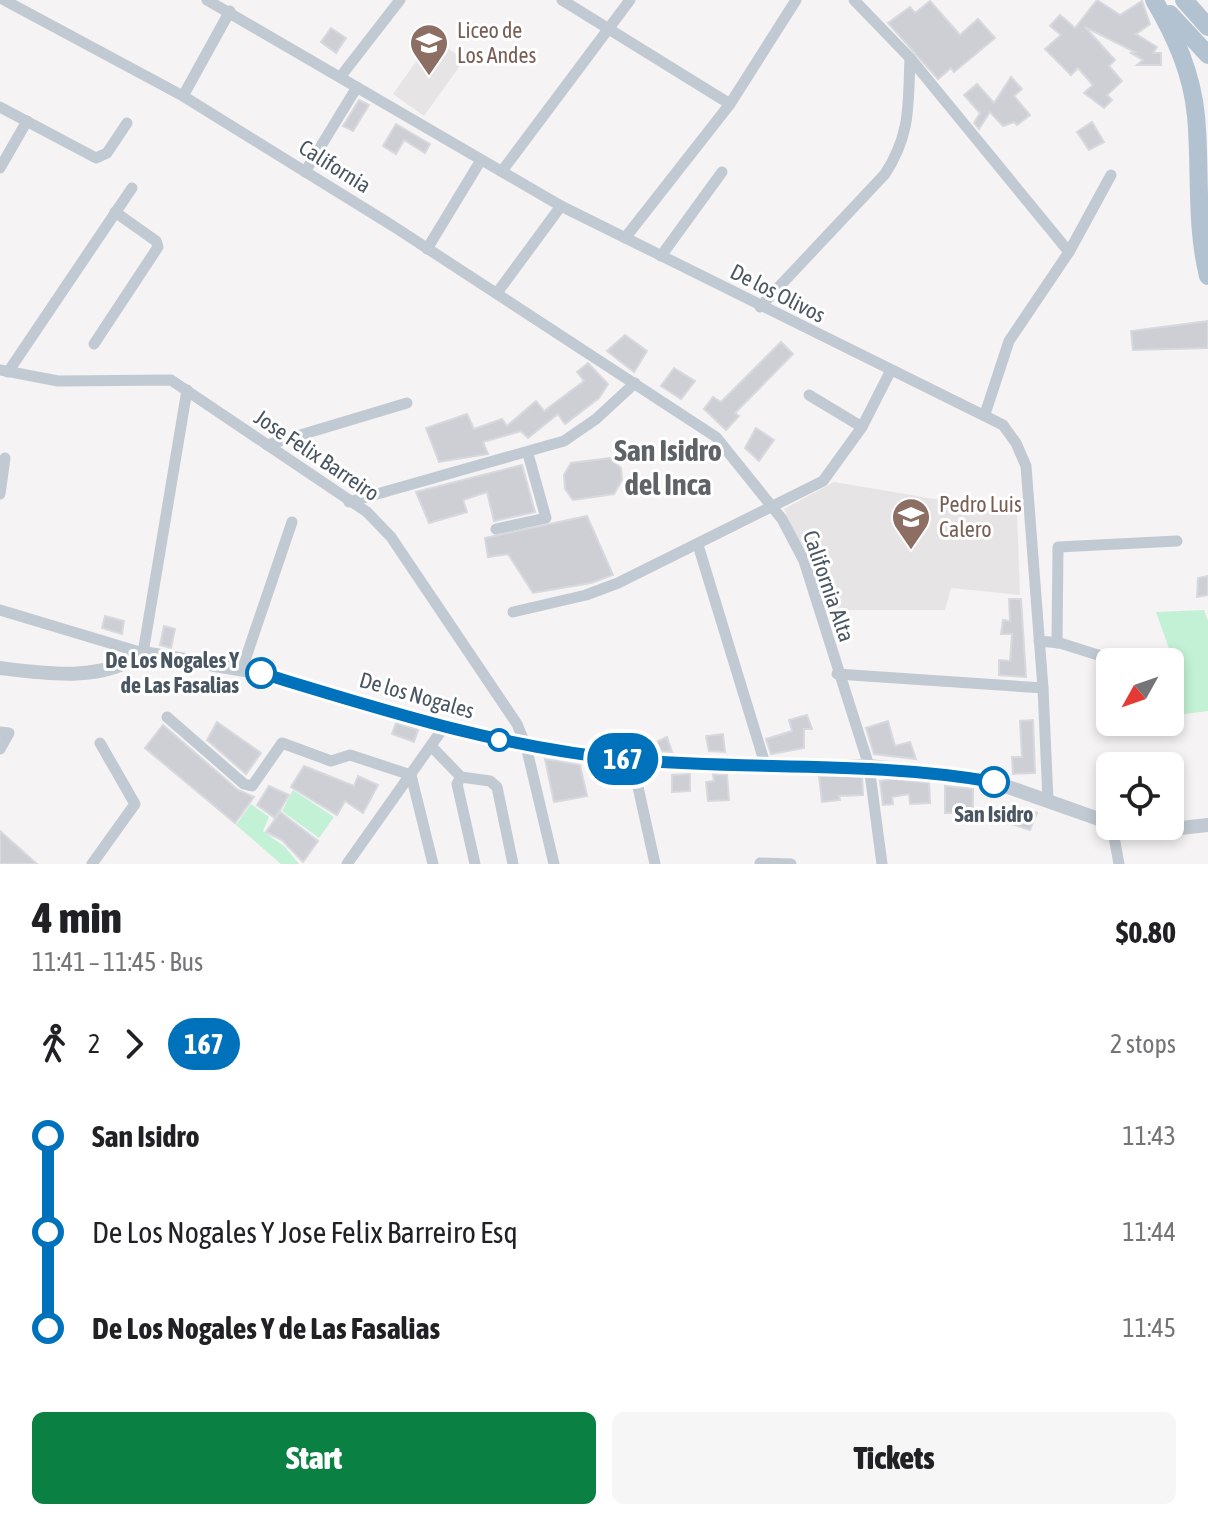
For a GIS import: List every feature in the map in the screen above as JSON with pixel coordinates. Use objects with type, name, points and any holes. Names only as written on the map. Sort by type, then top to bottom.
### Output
[{"type":"main road","points":[[1156,0],[1208,55]]},
{"type":"main road","points":[[1156,0],[1180,48],[1193,93],[1202,250],[1208,276]]},
{"type":"main road","points":[[1184,0],[1208,27]]},
{"type":"street","points":[[0,7],[4,0]]},
{"type":"street","name":"California","points":[[4,0],[183,96],[635,383]]},
{"type":"street","name":"De los Olivos","points":[[209,0],[561,206],[890,372],[1003,425],[1016,443],[1026,466],[1048,800]]},
{"type":"street","points":[[341,76],[400,0]]},
{"type":"street","points":[[562,0],[730,104]]},
{"type":"street","points":[[502,171],[630,0]]},
{"type":"street","points":[[625,238],[730,104],[796,0]]},
{"type":"street","points":[[854,0],[910,58],[1069,252]]},
{"type":"street","points":[[183,96],[230,11]]},
{"type":"street","points":[[760,307],[885,174],[899,153],[908,128],[910,58]]},
{"type":"street","points":[[305,172],[357,87]]},
{"type":"street","points":[[0,107],[99,158],[115,144],[127,123]]},
{"type":"street","points":[[0,168],[27,121]]},
{"type":"street","points":[[427,249],[481,160]]},
{"type":"street","points":[[661,256],[722,172]]},
{"type":"street","points":[[985,414],[1009,341],[1069,252],[1111,175]]},
{"type":"street","points":[[4,371],[132,188]]},
{"type":"street","points":[[497,293],[561,206]]},
{"type":"street","points":[[94,344],[158,247],[156,241],[115,212]]},
{"type":"street","name":"Jose Felix Barreiro","points":[[4,371],[97,383],[163,379],[187,390],[375,519],[391,537],[514,718],[526,746],[554,864]]},
{"type":"street","points":[[513,612],[602,589],[774,508],[828,477],[862,427],[890,372]]},
{"type":"street","points":[[349,502],[528,454],[564,441],[596,419],[635,383]]},
{"type":"street","name":"California Alta","points":[[635,383],[707,430],[774,508],[794,538],[808,572],[837,674],[869,766],[882,864]]},
{"type":"street","points":[[0,668],[103,673],[124,666],[143,653],[187,390]]},
{"type":"street","points":[[809,395],[862,427]]},
{"type":"street","points":[[267,445],[407,403]]},
{"type":"street","points":[[496,529],[546,518],[528,454]]},
{"type":"street","points":[[0,494],[5,458]]},
{"type":"street","points":[[242,669],[292,522]]},
{"type":"street","points":[[1057,643],[1058,547],[1177,541]]},
{"type":"street","points":[[698,545],[766,767]]},
{"type":"street","points":[[0,610],[143,653]]},
{"type":"street","points":[[1039,641],[1096,655]]},
{"type":"street","name":"De los Nogales","points":[[143,653],[242,669],[444,727],[526,746],[632,760],[766,767],[869,766],[994,782],[1096,818]]},
{"type":"street","points":[[837,674],[1043,688]]},
{"type":"street","points":[[167,717],[244,784],[252,786],[282,743],[331,761],[350,755],[411,775]]},
{"type":"street","points":[[347,864],[444,727]]},
{"type":"street","points":[[0,732],[9,733],[0,749]]},
{"type":"street","points":[[92,864],[135,804],[100,743]]},
{"type":"street","points":[[432,747],[461,777],[490,781],[497,787],[513,864]]},
{"type":"street","points":[[632,760],[655,864]]},
{"type":"street","points":[[411,775],[433,864]]},
{"type":"street","points":[[461,777],[457,784],[475,864]]},
{"type":"street","points":[[1184,828],[1208,825]]},
{"type":"street","points":[[1114,840],[1119,864]]},
{"type":"street","points":[[760,863],[791,864]]},
{"type":"shaded area","name":"Liceo de Los Andes","points":[[433,38],[464,60],[424,116],[393,94]]},
{"type":"shaded area","name":"Pedro Luis Calero","points":[[834,482],[1017,513],[1020,595],[951,588],[945,610],[829,610],[784,509]]},
{"type":"green space","points":[[1204,610],[1208,621],[1208,711],[1184,714],[1184,648],[1169,648],[1156,612]]},
{"type":"green space","points":[[293,790],[334,817],[319,838],[282,811]]},
{"type":"green space","points":[[251,804],[269,817],[263,831],[285,847],[299,864],[281,864],[236,825]]},
{"type":"building","points":[[1097,0],[1120,15],[1142,1],[1150,24],[1136,34],[1157,47],[1153,53],[1161,53],[1161,65],[1137,65],[1143,60],[1131,53],[1135,52],[1085,27],[1115,60],[1109,66],[1122,81],[1107,95],[1112,100],[1104,108],[1084,93],[1093,85],[1078,68],[1071,75],[1045,49],[1061,35],[1050,26],[1060,15],[1075,28]]},
{"type":"building","points":[[930,1],[960,35],[978,19],[995,38],[954,72],[951,68],[938,79],[888,23],[910,7],[915,13]]},
{"type":"building","points":[[331,28],[346,38],[336,53],[321,42]]},
{"type":"building","points":[[1011,77],[1022,89],[1014,96],[1030,115],[1017,125],[1014,122],[1003,126],[990,112],[979,129],[974,123],[980,113],[964,95],[977,84],[994,103]]},
{"type":"building","points":[[359,100],[369,105],[353,131],[343,126]]},
{"type":"building","points":[[1092,122],[1104,142],[1089,150],[1077,132]]},
{"type":"building","points":[[396,124],[430,144],[425,153],[404,140],[396,154],[383,146]]},
{"type":"building","points":[[1208,321],[1208,348],[1133,350],[1131,331]]},
{"type":"building","points":[[625,335],[647,351],[634,372],[607,351]]},
{"type":"building","points":[[781,342],[793,354],[735,413],[739,416],[726,430],[704,409],[713,397],[721,402]]},
{"type":"building","points":[[588,363],[608,384],[599,398],[565,424],[558,414],[528,438],[521,431],[483,442],[488,454],[439,462],[426,428],[467,414],[474,429],[502,419],[507,426],[536,401],[544,411],[584,381],[577,372]]},
{"type":"building","points":[[674,368],[695,381],[681,399],[661,386]]},
{"type":"building","points":[[756,428],[774,440],[759,461],[745,448]]},
{"type":"building","points":[[610,458],[621,468],[622,480],[614,494],[573,500],[565,489],[564,475],[571,463]]},
{"type":"building","points":[[522,465],[535,512],[494,521],[487,492],[463,500],[467,512],[429,523],[416,492]]},
{"type":"building","points":[[587,516],[613,575],[591,583],[533,593],[508,554],[488,557],[485,538]]},
{"type":"building","points":[[1208,576],[1208,595],[1197,597],[1198,578]]},
{"type":"building","points":[[1009,599],[1021,599],[1026,677],[999,675],[999,660],[1010,661],[1012,634],[1001,634],[1003,620],[1010,621]]},
{"type":"building","points":[[105,616],[124,621],[122,634],[102,628]]},
{"type":"building","points":[[164,626],[175,629],[171,648],[160,645]]},
{"type":"building","points":[[807,715],[812,729],[804,729],[804,748],[771,754],[766,739],[792,731],[789,720]]},
{"type":"building","points":[[1033,720],[1035,773],[1013,774],[1012,757],[1022,757],[1020,721]]},
{"type":"building","points":[[888,721],[895,746],[910,742],[916,759],[874,754],[866,728]]},
{"type":"building","points":[[217,722],[261,753],[246,774],[207,740]]},
{"type":"building","points":[[396,723],[418,730],[414,742],[392,734]]},
{"type":"building","points":[[163,725],[238,790],[254,797],[235,823],[145,748]]},
{"type":"building","points":[[723,734],[725,752],[709,751],[706,736]]},
{"type":"building","points":[[667,737],[672,752],[654,751],[652,744]]},
{"type":"building","points":[[545,759],[580,765],[587,796],[554,802]]},
{"type":"building","points":[[304,766],[354,786],[358,776],[378,785],[363,813],[345,801],[337,815],[291,787]]},
{"type":"building","points":[[690,774],[690,791],[672,792],[672,775]]},
{"type":"building","points":[[713,774],[727,775],[729,800],[708,801],[706,782],[714,781]]},
{"type":"building","points":[[819,776],[862,776],[863,795],[839,796],[840,800],[822,802]]},
{"type":"building","points":[[893,779],[929,783],[930,803],[910,804],[909,794],[892,797],[893,804],[883,805],[880,781]]},
{"type":"building","points":[[269,786],[289,795],[275,818],[257,805]]},
{"type":"building","points":[[945,786],[973,789],[973,819],[962,819],[962,813],[945,813]]},
{"type":"building","points":[[1011,805],[1037,813],[1030,830],[1006,822]]},
{"type":"building","points":[[280,812],[318,841],[303,862],[282,840],[266,832]]},
{"type":"building","points":[[0,831],[37,864],[0,864]]},
{"type":"bus line","name":"167","points":[[261,673],[444,727],[526,746],[632,760],[766,767],[869,766],[994,782]]},
{"type":"place","name":"Liceo de Los Andes","points":[[429,77]]},
{"type":"place","name":"Pedro Luis Calero","points":[[911,551]]},
{"type":"place","name":"De Los Nogales Y de Las Fasalias","points":[[261,673]]},
{"type":"place","name":"San Isidro","points":[[994,782]]},
{"type":"district","name":"San Isidro del Inca","points":[[668,468]]}]
